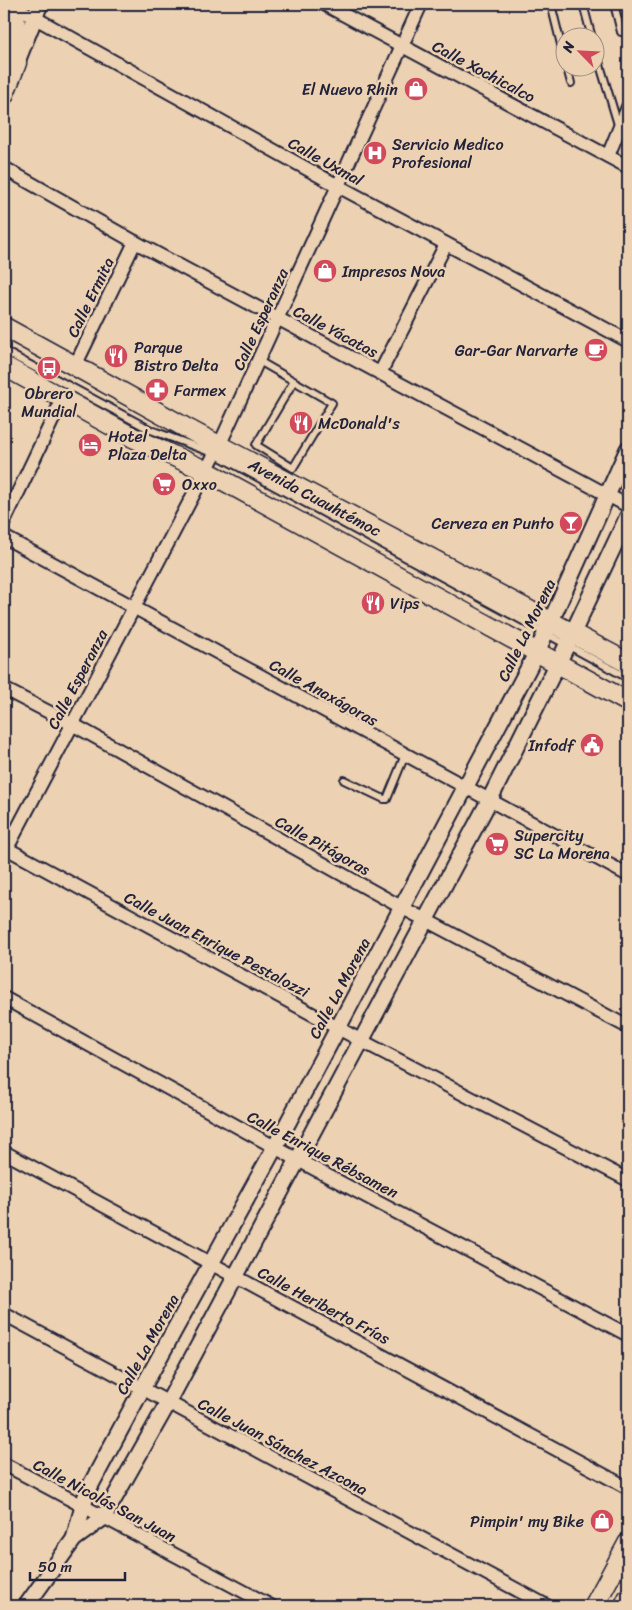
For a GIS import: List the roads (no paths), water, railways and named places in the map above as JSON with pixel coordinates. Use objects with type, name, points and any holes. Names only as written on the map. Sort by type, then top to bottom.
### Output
[{"type":"main road","points":[[4,21],[14,5]]},
{"type":"main road","points":[[4,96],[16,63],[14,5]]},
{"type":"main road","name":"Avenida Cuauhtémoc","points":[[4,327],[75,366],[213,457],[536,652],[628,702]]},
{"type":"main road","name":"Avenida Cuauhtémoc","points":[[4,366],[62,400],[132,437],[213,457],[570,639],[628,663]]},
{"type":"main road","points":[[594,1606],[628,1543]]},
{"type":"main road","points":[[624,1606],[628,1598]]},
{"type":"street","name":"Calle Xochicalco","points":[[324,4],[628,167]]},
{"type":"street","name":"Calle Esperanza","points":[[5,850],[213,457],[259,361],[421,4]]},
{"type":"street","name":"Calle Uxmal","points":[[14,5],[38,10],[338,186],[628,341]]},
{"type":"street","points":[[16,63],[38,10]]},
{"type":"street","points":[[608,156],[628,107]]},
{"type":"street","name":"Calle Yácatas","points":[[4,168],[135,242],[628,506]]},
{"type":"street","name":"Calle Ermita","points":[[75,366],[135,242]]},
{"type":"street","points":[[380,373],[446,244]]},
{"type":"street","points":[[4,522],[62,400]]},
{"type":"street","name":"Calle La Morena","points":[[74,1539],[87,1492],[275,1147],[536,652],[628,450]]},
{"type":"street","name":"Calle La Morena","points":[[26,1606],[74,1539],[103,1518],[168,1403],[489,801],[558,664],[628,516]]},
{"type":"street","name":"Calle Anaxágoras","points":[[4,537],[628,875]]},
{"type":"street","name":"Calle Pitágoras","points":[[4,688],[401,907],[628,1027]]},
{"type":"street","name":"Calle Juan Enrique Pestalozzi","points":[[5,850],[362,1041],[628,1180]]},
{"type":"street","name":"Calle Enrique Rébsamen","points":[[4,998],[298,1160],[628,1336]]},
{"type":"street","name":"Calle Heriberto Frías","points":[[4,1152],[628,1488]]},
{"type":"street","name":"Calle Juan Sánchez Azcona","points":[[4,1314],[547,1606]]},
{"type":"street","name":"Calle Nicolás San Juan","points":[[4,1464],[271,1606]]},
{"type":"lane","points":[[551,4],[557,28]]},
{"type":"lane","points":[[583,4],[589,28]]},
{"type":"lane","points":[[614,4],[622,32]]},
{"type":"lane","points":[[570,78],[571,83]]},
{"type":"lane","points":[[604,78],[619,129]]},
{"type":"lane","name":"Avenida Cuauhtémoc","points":[[4,334],[157,418],[213,457]]},
{"type":"lane","name":"Avenida Cuauhtémoc","points":[[4,351],[151,430],[213,457]]},
{"type":"lane","points":[[259,361],[294,381],[332,403],[293,468],[256,445],[294,381]]},
{"type":"lane","name":"Avenida Cuauhtémoc","points":[[570,639],[628,678]]},
{"type":"lane","points":[[344,780],[386,799],[405,755]]},
{"type":"place","name":"El Nuevo Rhin","points":[[416,89]]},
{"type":"place","name":"Servicio Medico Profesional","points":[[375,153]]},
{"type":"place","name":"Impresos Nova","points":[[325,271]]},
{"type":"place","name":"Gar-Gar Narvarte","points":[[596,350]]},
{"type":"place","name":"Parque Bistro Delta","points":[[116,356]]},
{"type":"place","name":"Obrero Mundial","points":[[49,368]]},
{"type":"place","name":"Farmex","points":[[157,390]]},
{"type":"place","name":"McDonald's","points":[[301,423]]},
{"type":"place","name":"Hotel Plaza Delta","points":[[90,445]]},
{"type":"place","name":"Oxxo","points":[[164,484]]},
{"type":"place","name":"Cerveza en Punto","points":[[571,523]]},
{"type":"place","name":"Vips","points":[[373,603]]},
{"type":"place","name":"Infodf","points":[[592,745]]},
{"type":"place","name":"Supercity SC La Morena","points":[[497,844]]},
{"type":"place","name":"Pimpin' my Bike","points":[[602,1521]]}]
